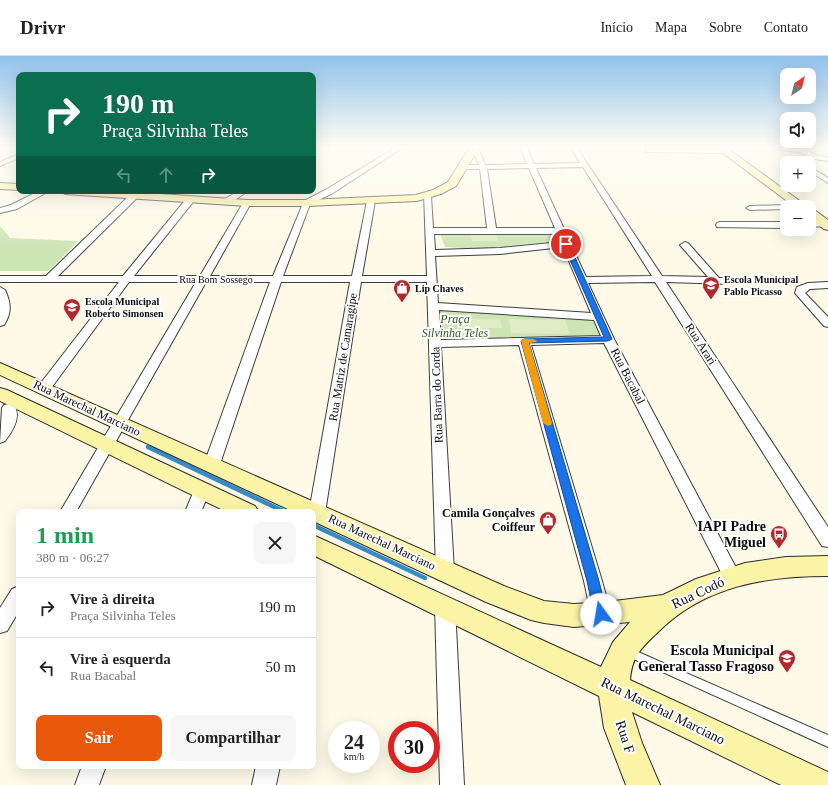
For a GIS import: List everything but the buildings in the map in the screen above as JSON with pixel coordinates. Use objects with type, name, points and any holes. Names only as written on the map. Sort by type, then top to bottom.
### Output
[{"type":"main road","points":[[106,194],[247,204],[371,201],[396,200],[427,196],[453,182]]},
{"type":"main road","points":[[767,182],[791,200]]},
{"type":"main road","points":[[0,186],[16,187]]},
{"type":"main road","name":"Rua Marechal Marciano","points":[[0,368],[308,509]]},
{"type":"main road","points":[[0,390],[23,378]]},
{"type":"main road","points":[[7,403],[44,388]]},
{"type":"main road","name":"Rua Marechal Marciano","points":[[7,403],[108,445],[241,509]]},
{"type":"main road","name":"Rua Marechal Marciano","points":[[317,513],[495,594],[534,609],[562,614],[601,614],[667,606]]},
{"type":"main road","name":"Rua Marechal Marciano","points":[[316,545],[818,785]]},
{"type":"main road","name":"Rua Codó","points":[[615,688],[616,670],[623,650],[667,606],[706,586],[732,577],[774,568],[828,566]]},
{"type":"main road","name":"Rua F","points":[[615,688],[619,723],[625,743],[643,785]]},
{"type":"street","points":[[212,464],[277,278],[307,203],[344,182]]},
{"type":"street","points":[[485,182],[492,230]]},
{"type":"street","name":"Rua Bacabal","points":[[539,182],[608,339],[732,577]]},
{"type":"street","name":"Rua Arari","points":[[596,182],[828,541]]},
{"type":"street","points":[[330,191],[337,196],[354,201]]},
{"type":"street","points":[[0,211],[14,207],[39,194]]},
{"type":"street","points":[[226,202],[239,194]]},
{"type":"street","points":[[50,278],[134,196]]},
{"type":"street","name":"Rua Barra do Corda","points":[[427,196],[445,571]]},
{"type":"street","points":[[44,388],[127,278],[190,200]]},
{"type":"street","name":"Rua Matriz de Camaragipe","points":[[317,513],[356,279],[371,201]]},
{"type":"street","points":[[70,509],[247,204]]},
{"type":"street","points":[[750,208],[780,207]]},
{"type":"street","points":[[720,225],[780,225]]},
{"type":"street","points":[[429,231],[560,231]]},
{"type":"street","points":[[430,252],[500,251],[566,244]]},
{"type":"street","points":[[685,245],[716,280]]},
{"type":"street","name":"Rua Bom Sossego","points":[[0,279],[432,279]]},
{"type":"street","points":[[582,280],[659,279],[731,281]]},
{"type":"street","points":[[828,285],[808,286],[801,289],[800,293],[828,324]]},
{"type":"street","points":[[0,290],[6,303],[6,308],[0,322]]},
{"type":"street","points":[[433,306],[598,317]]},
{"type":"street","points":[[435,344],[608,339]]},
{"type":"street","points":[[524,341],[593,581],[601,614]]},
{"type":"street","points":[[0,438],[7,429],[10,417],[7,403]]},
{"type":"street","points":[[194,509],[202,490]]},
{"type":"street","points":[[0,625],[16,599]]},
{"type":"street","points":[[445,607],[452,785]]},
{"type":"street","points":[[87,785],[93,769]]},
{"type":"street","points":[[264,785],[267,769]]},
{"type":"lane","points":[[623,650],[828,741]]},
{"type":"green space","points":[[0,226],[10,238],[78,241],[49,271],[0,271]]},
{"type":"green space","points":[[551,233],[556,241],[479,249],[445,247],[440,234]]},
{"type":"green space","points":[[471,235],[496,235],[498,241],[472,241]]},
{"type":"green space","name":"Praça Silvinha Teles","points":[[439,310],[594,319],[603,337],[441,340]]},
{"type":"green space","points":[[460,319],[500,319],[502,328],[461,328]]},
{"type":"green space","points":[[509,319],[565,320],[570,334],[511,333]]},
{"type":"waterway","points":[[148,447],[279,509]]},
{"type":"waterway","points":[[316,526],[425,578]]},
{"type":"slow traffic","points":[[533,341],[524,341],[548,423]]},
{"type":"place","name":"Escola Municipal Pablo Picasso","points":[[711,300]]},
{"type":"place","name":"Lip Chaves","points":[[402,303]]},
{"type":"place","name":"Escola Municipal Roberto Simonsen","points":[[72,322]]},
{"type":"place","name":"Camila Gonçalves Coiffeur","points":[[548,535]]},
{"type":"place","name":"IAPI Padre Miguel","points":[[779,549]]},
{"type":"place","name":"Escola Municipal General Tasso Fragoso","points":[[787,673]]},
{"type":"route","points":[[566,244],[608,339],[524,341],[593,581],[601,614]]}]
